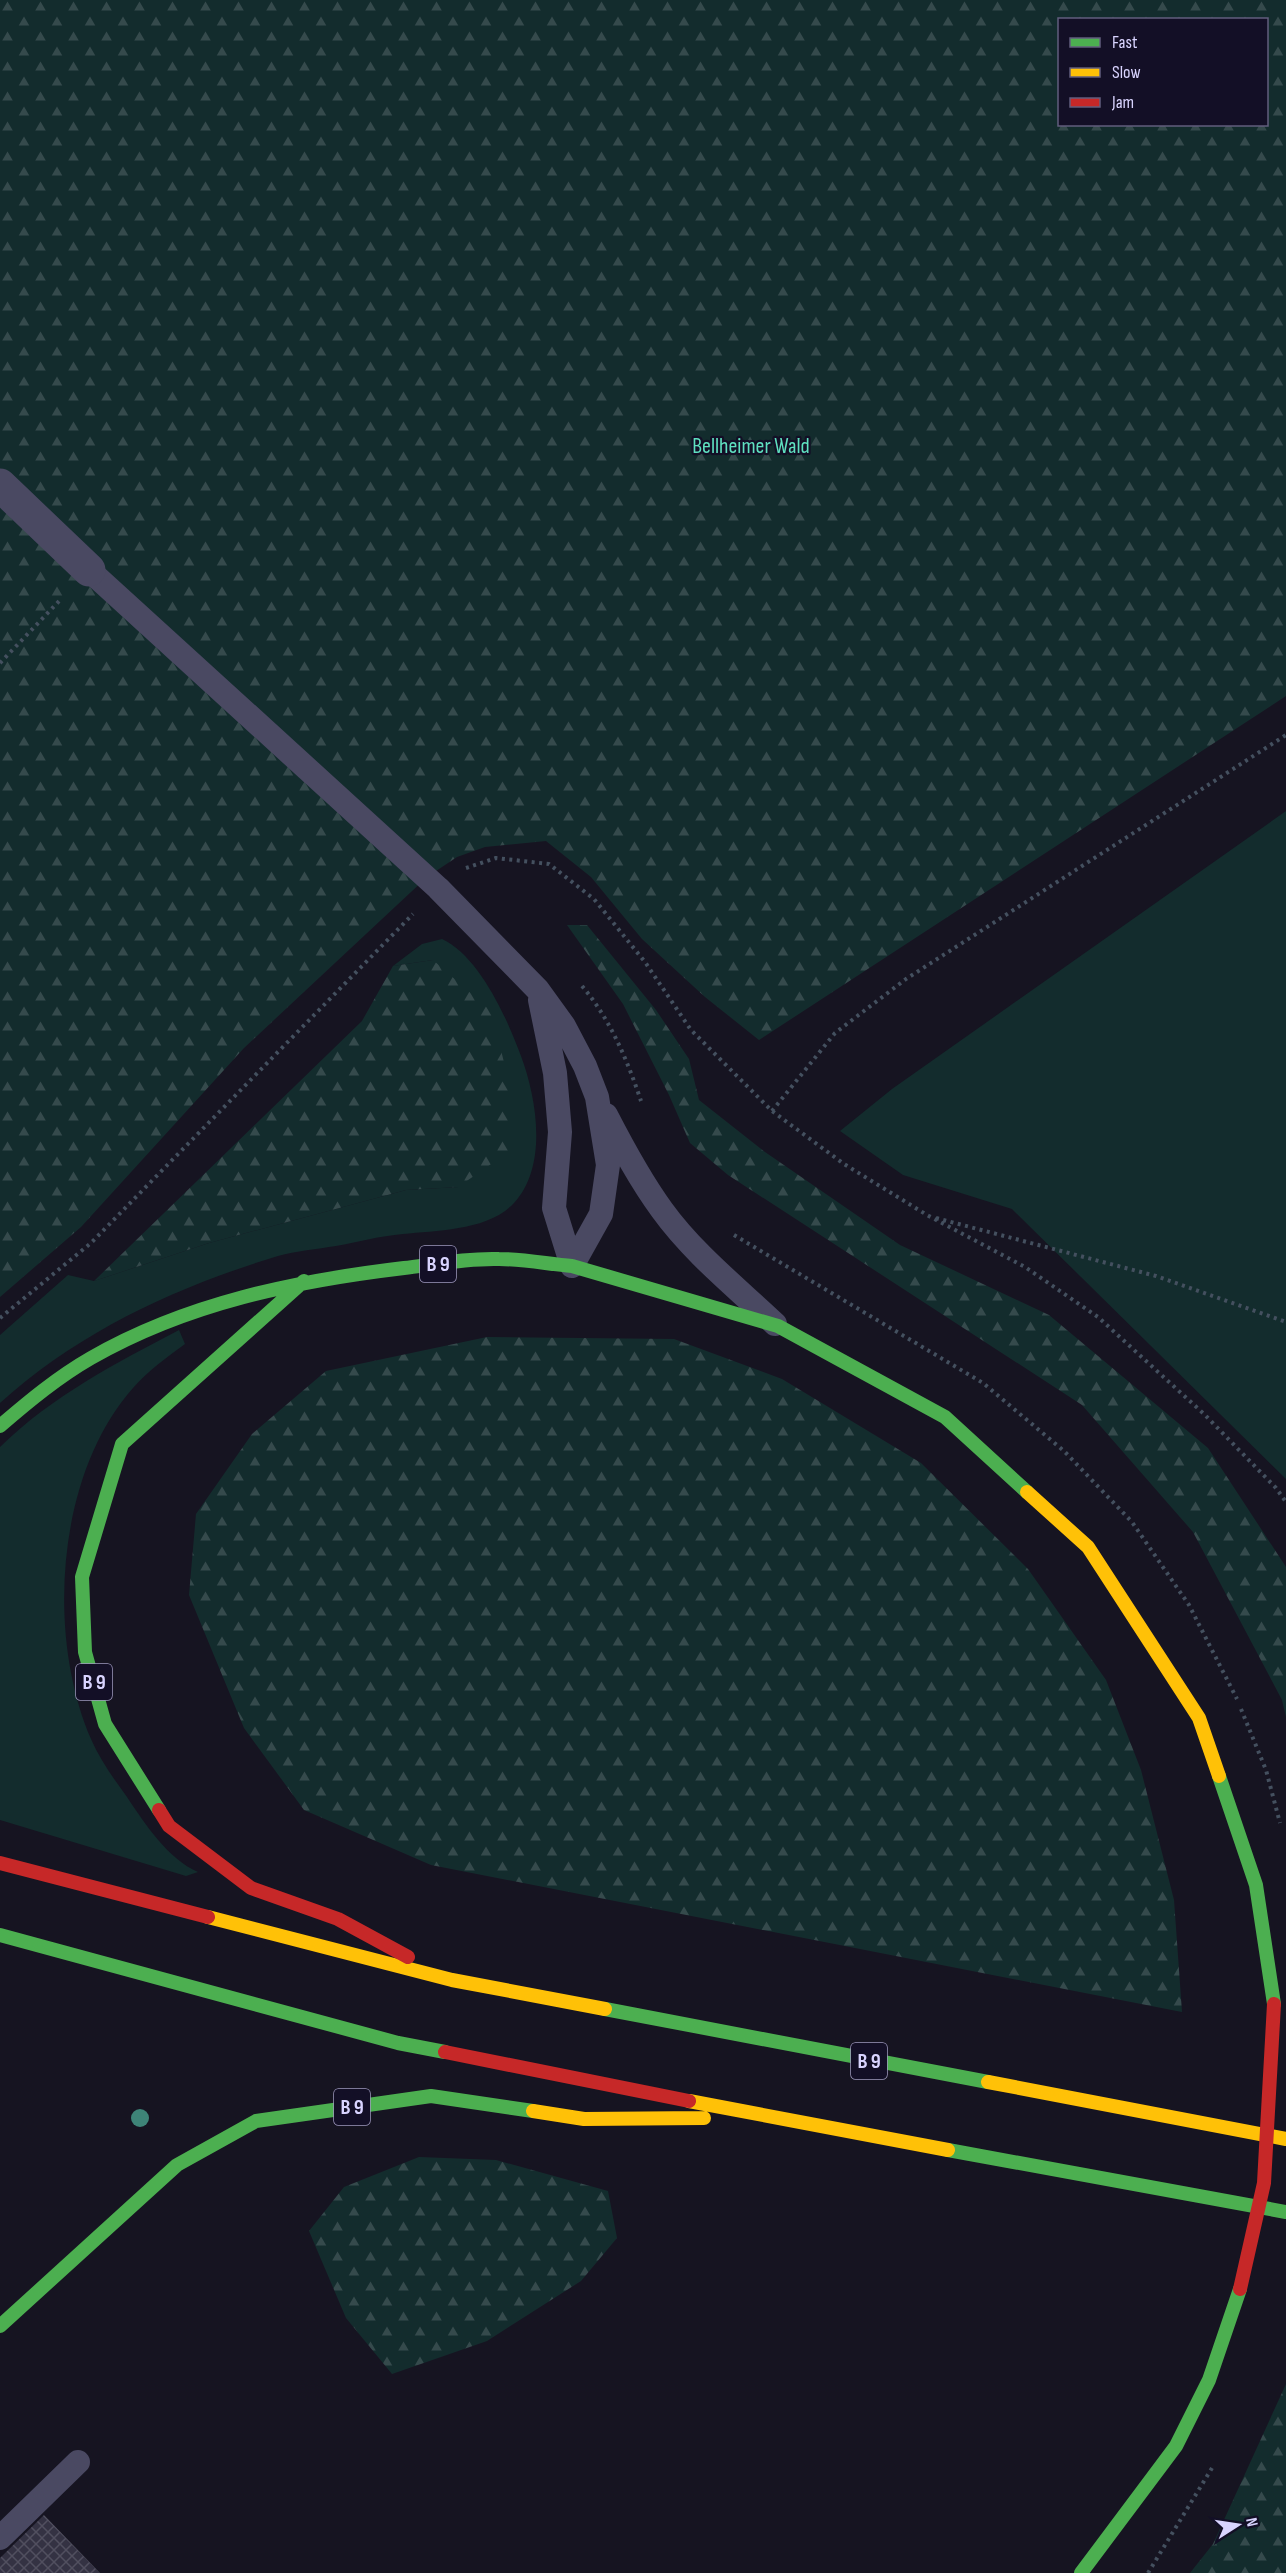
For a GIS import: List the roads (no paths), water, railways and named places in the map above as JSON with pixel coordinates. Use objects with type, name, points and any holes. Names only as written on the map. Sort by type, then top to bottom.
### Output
[{"type":"main road","name":"B 9","points":[[0,1426],[27,1400],[114,1344],[197,1309],[304,1281],[369,1271],[491,1259],[572,1266],[778,1326],[945,1417],[1088,1547],[1199,1718],[1256,1885],[1274,2004],[1264,2183],[1240,2289],[1209,2380],[1176,2446],[1081,2573]]},
{"type":"main road","name":"B 9","points":[[304,1281],[122,1443],[82,1577],[86,1652],[105,1724],[169,1826],[251,1888],[338,1919],[452,1980]]},
{"type":"main road","name":"B 9","points":[[0,1863],[452,1980],[1286,2139]]},
{"type":"main road","name":"B 9","points":[[0,1935],[398,2043],[776,2118],[1286,2212]]},
{"type":"main road","name":"B 9","points":[[0,2326],[177,2165],[256,2121],[431,2096],[584,2119],[776,2118]]},
{"type":"street","points":[[0,485],[89,570]]},
{"type":"lane","points":[[89,570],[438,888],[538,990],[564,1026],[585,1066],[597,1097],[635,1169],[662,1211],[700,1253],[778,1326]]},
{"type":"lane","points":[[538,990],[555,1073],[560,1132],[554,1208],[572,1266]]},
{"type":"lane","points":[[572,1266],[601,1214],[608,1165],[597,1097]]},
{"type":"lane","points":[[0,2538],[78,2462]]},
{"type":"park label","name":"Bellheimer Wald","points":[[751,446]]}]
